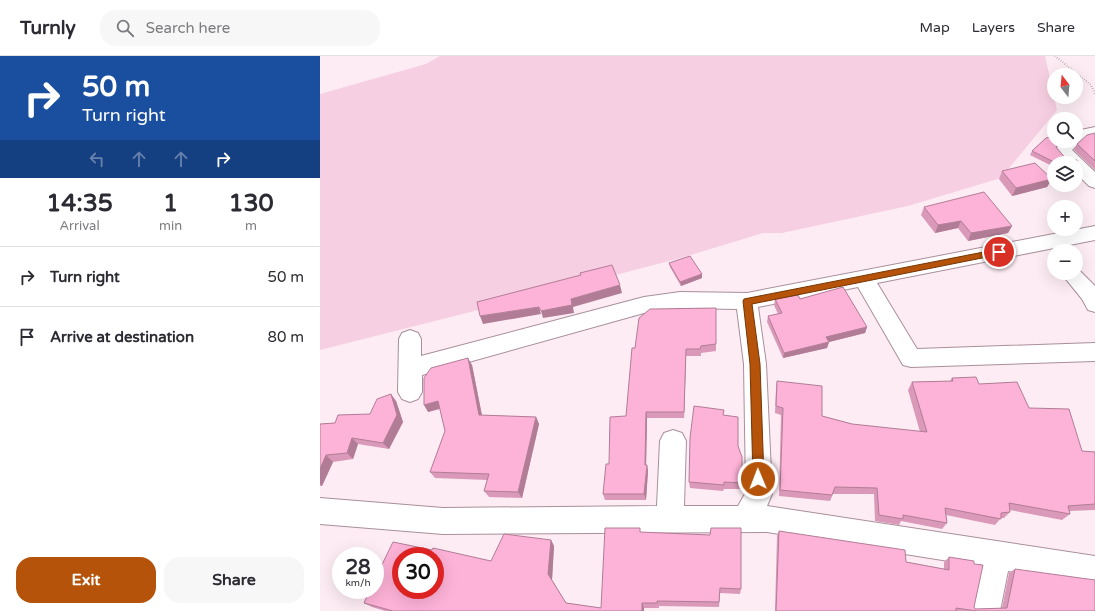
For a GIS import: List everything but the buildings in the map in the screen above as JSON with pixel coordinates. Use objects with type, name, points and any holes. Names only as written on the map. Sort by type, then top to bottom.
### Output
[{"type":"street","points":[[1083,134],[1095,132]]},
{"type":"street","points":[[1065,148],[1063,150],[1095,182]]},
{"type":"street","points":[[1063,244],[1095,233]]},
{"type":"street","points":[[409,369],[644,304],[680,300],[747,301],[864,279],[1047,249]]},
{"type":"street","points":[[864,279],[910,358],[1095,352]]},
{"type":"street","points":[[1077,280],[1091,295],[1095,304]]},
{"type":"street","points":[[746,519],[758,494],[755,364],[747,301]]},
{"type":"street","points":[[410,339],[410,392]]},
{"type":"street","points":[[670,520],[673,442]]},
{"type":"street","points":[[320,511],[443,521],[746,519],[784,521],[996,556],[1095,570]]},
{"type":"street","points":[[985,611],[996,556]]},
{"type":"path","points":[[1056,56],[1091,85],[1095,94]]},
{"type":"shaded area","points":[[440,56],[1045,56],[1048,68],[1047,104],[1056,104],[1057,110],[1055,112],[1047,112],[1047,122],[1001,178],[908,206],[782,233],[763,233],[681,258],[320,350],[320,94],[426,64]]},
{"type":"route","points":[[758,479],[755,364],[747,301],[999,252]]}]
